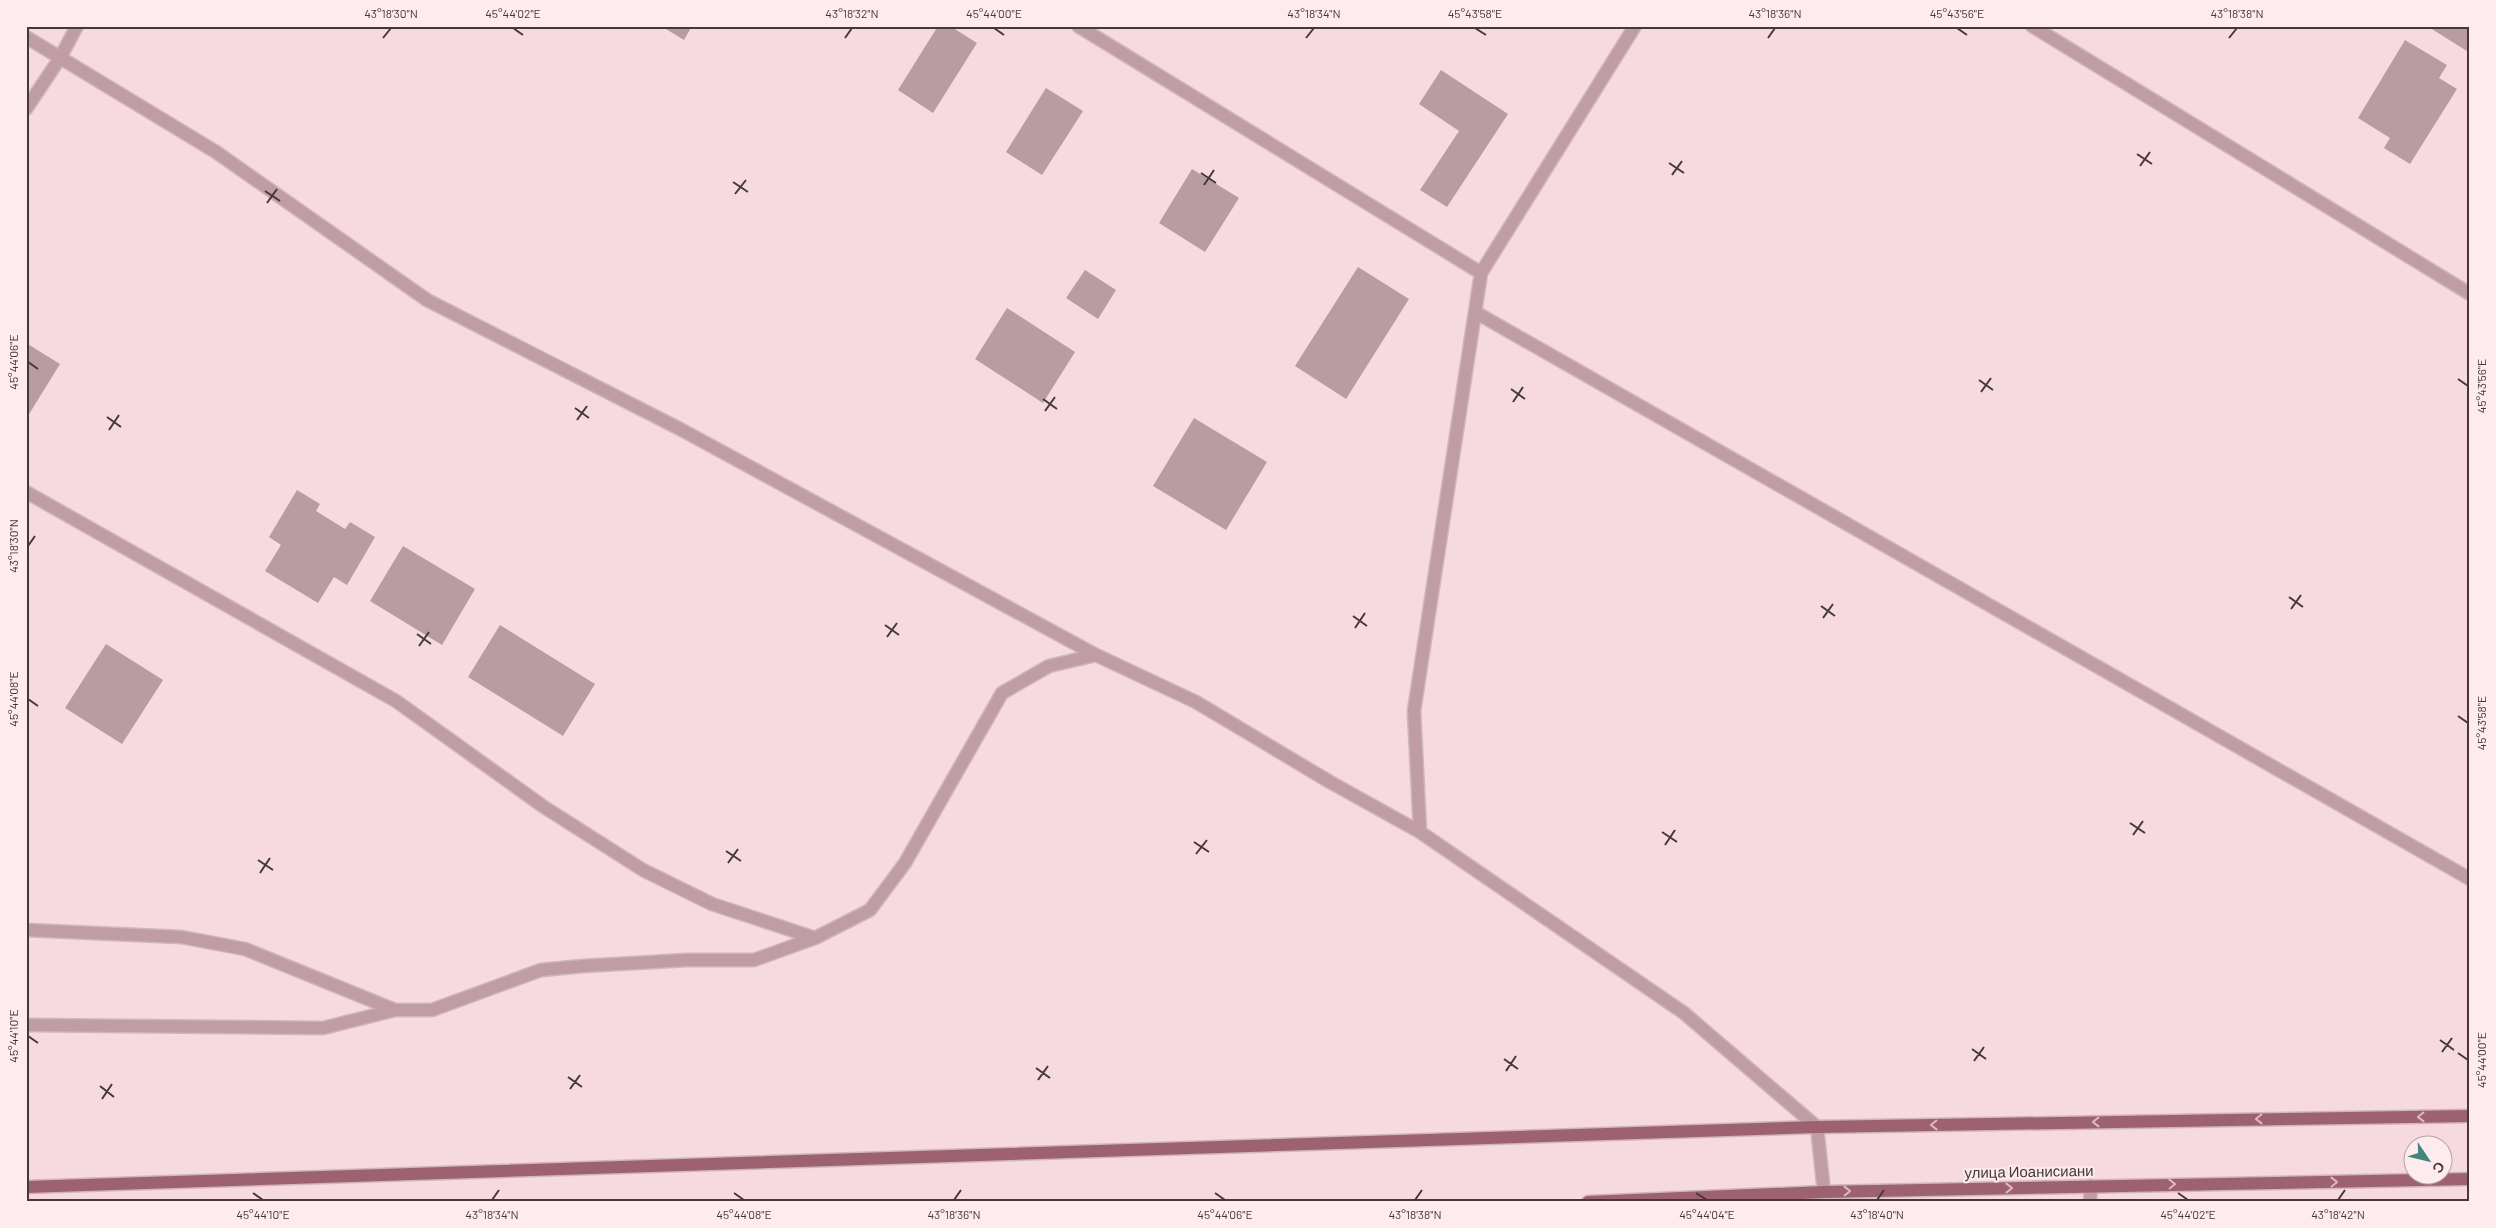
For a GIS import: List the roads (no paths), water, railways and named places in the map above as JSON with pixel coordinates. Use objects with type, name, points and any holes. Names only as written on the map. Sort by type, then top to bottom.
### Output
[{"type":"main road","points":[[26,1188],[1817,1127],[2470,1116]]},
{"type":"main road","name":"улица Иоанисиани","points":[[1588,1202],[1824,1192],[2470,1179]]},
{"type":"street","points":[[26,109],[60,58],[77,26]]},
{"type":"street","points":[[1078,26],[1480,273]]},
{"type":"street","points":[[1420,832],[1414,711],[1480,273],[1634,26]]},
{"type":"street","points":[[2032,26],[2470,294]]},
{"type":"street","points":[[26,37],[216,152],[427,300],[680,429],[1096,655],[1196,702],[1330,782],[1420,832],[1684,1013],[1817,1127],[1824,1192]]},
{"type":"street","points":[[1475,312],[2470,879]]},
{"type":"street","points":[[26,492],[396,701],[544,808],[643,870],[712,904],[816,938]]},
{"type":"street","points":[[26,1025],[323,1028],[395,1010],[432,1010],[541,970],[658,962],[754,960],[816,938],[870,910],[905,862],[1002,693],[1049,666],[1096,655]]},
{"type":"street","points":[[26,930],[181,937],[245,950],[395,1010]]},
{"type":"street","points":[[2090,1202],[2091,1186]]}]
